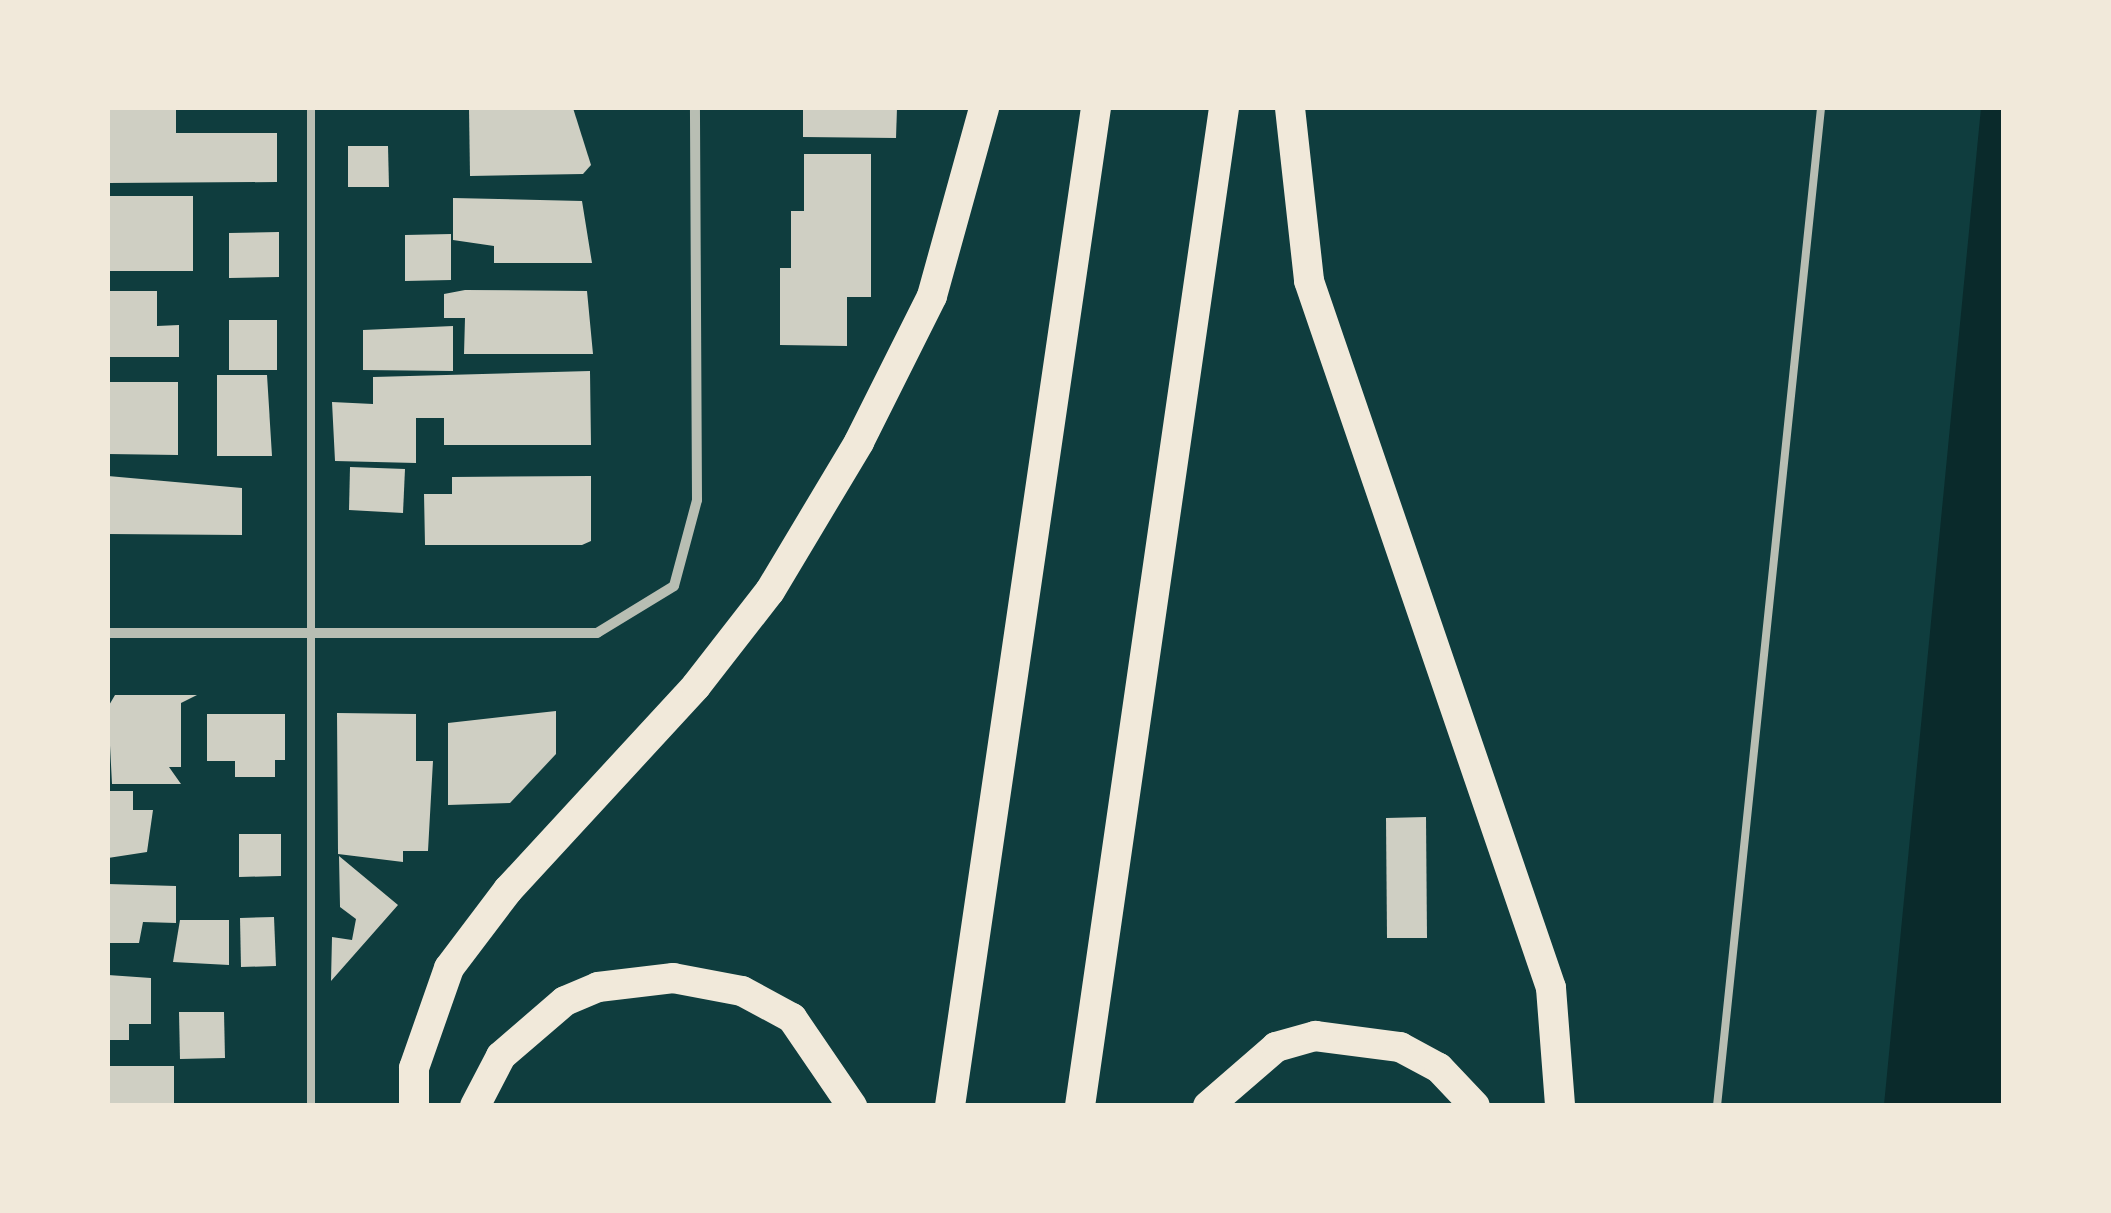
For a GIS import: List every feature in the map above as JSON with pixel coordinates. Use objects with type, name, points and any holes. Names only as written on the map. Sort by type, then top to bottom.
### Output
[{"type":"highway","points":[[414,1106],[414,1068],[449,968],[508,890],[696,686],[770,591],[859,442],[932,296],[984,108]]},
{"type":"highway","points":[[950,1106],[1096,108]]},
{"type":"highway","points":[[1080,1106],[1224,108]]},
{"type":"highway","points":[[1290,108],[1309,282],[1551,988],[1560,1106]]},
{"type":"highway","points":[[474,1106],[501,1056],[566,1001],[598,987],[674,978],[742,991],[792,1018],[852,1106]]},
{"type":"highway","points":[[1208,1106],[1276,1047],[1315,1036],[1400,1047],[1439,1068],[1475,1106]]},
{"type":"street","points":[[108,633],[597,634],[674,586],[697,500],[695,108]]},
{"type":"lane","points":[[311,108],[311,1106]]},
{"type":"lane","points":[[1718,1106],[1821,108]]},
{"type":"water","points":[[1981,108],[2004,108],[2003,1105],[1884,1105]]},
{"type":"building","points":[[108,108],[176,108],[176,133],[277,133],[277,182],[108,183]]},
{"type":"building","points":[[469,108],[573,108],[591,165],[583,174],[470,176]]},
{"type":"building","points":[[803,108],[897,108],[896,138],[803,137]]},
{"type":"building","points":[[348,146],[388,146],[389,187],[348,187]]},
{"type":"building","points":[[804,154],[871,154],[871,297],[847,297],[847,346],[780,345],[780,268],[791,268],[791,211],[804,211]]},
{"type":"building","points":[[108,196],[193,196],[193,271],[108,271]]},
{"type":"building","points":[[453,198],[582,201],[592,263],[494,263],[494,246],[453,240]]},
{"type":"building","points":[[279,232],[279,277],[229,278],[229,233]]},
{"type":"building","points":[[451,234],[451,280],[405,281],[405,235]]},
{"type":"building","points":[[465,290],[587,291],[593,354],[464,354],[465,318],[444,318],[444,294]]},
{"type":"building","points":[[108,291],[157,291],[157,326],[179,325],[179,357],[108,357]]},
{"type":"building","points":[[229,320],[277,320],[277,370],[229,370]]},
{"type":"building","points":[[453,326],[453,371],[363,370],[363,330]]},
{"type":"building","points":[[590,371],[591,445],[444,445],[444,418],[416,418],[416,463],[335,461],[332,402],[373,404],[373,377]]},
{"type":"building","points":[[217,375],[267,375],[272,456],[217,456]]},
{"type":"building","points":[[108,382],[178,382],[178,455],[108,454]]},
{"type":"building","points":[[350,467],[405,469],[403,513],[349,510]]},
{"type":"building","points":[[108,476],[242,488],[242,535],[108,534]]},
{"type":"building","points":[[591,476],[591,541],[582,545],[425,545],[424,494],[452,494],[452,477]]},
{"type":"building","points":[[115,695],[197,695],[181,703],[181,767],[169,767],[181,784],[112,784],[108,707]]},
{"type":"building","points":[[556,711],[556,754],[510,803],[448,805],[448,723]]},
{"type":"building","points":[[337,713],[416,714],[416,761],[433,761],[428,851],[403,851],[403,862],[338,854]]},
{"type":"building","points":[[207,714],[285,714],[285,760],[275,760],[275,777],[235,777],[235,761],[207,761]]},
{"type":"building","points":[[108,791],[133,791],[133,810],[153,810],[147,852],[108,858]]},
{"type":"building","points":[[1426,817],[1427,938],[1387,938],[1386,818]]},
{"type":"building","points":[[239,834],[281,834],[281,876],[239,877]]},
{"type":"building","points":[[339,856],[398,905],[331,981],[332,937],[352,940],[356,919],[340,907]]},
{"type":"building","points":[[108,884],[176,886],[176,923],[143,922],[139,943],[108,943]]},
{"type":"building","points":[[274,917],[276,966],[241,967],[240,918]]},
{"type":"building","points":[[180,920],[229,920],[229,965],[173,962]]},
{"type":"building","points":[[108,975],[151,978],[151,1024],[129,1024],[129,1040],[108,1040]]},
{"type":"building","points":[[179,1012],[224,1012],[225,1058],[180,1059]]},
{"type":"building","points":[[108,1066],[174,1066],[174,1106],[108,1106]]}]
